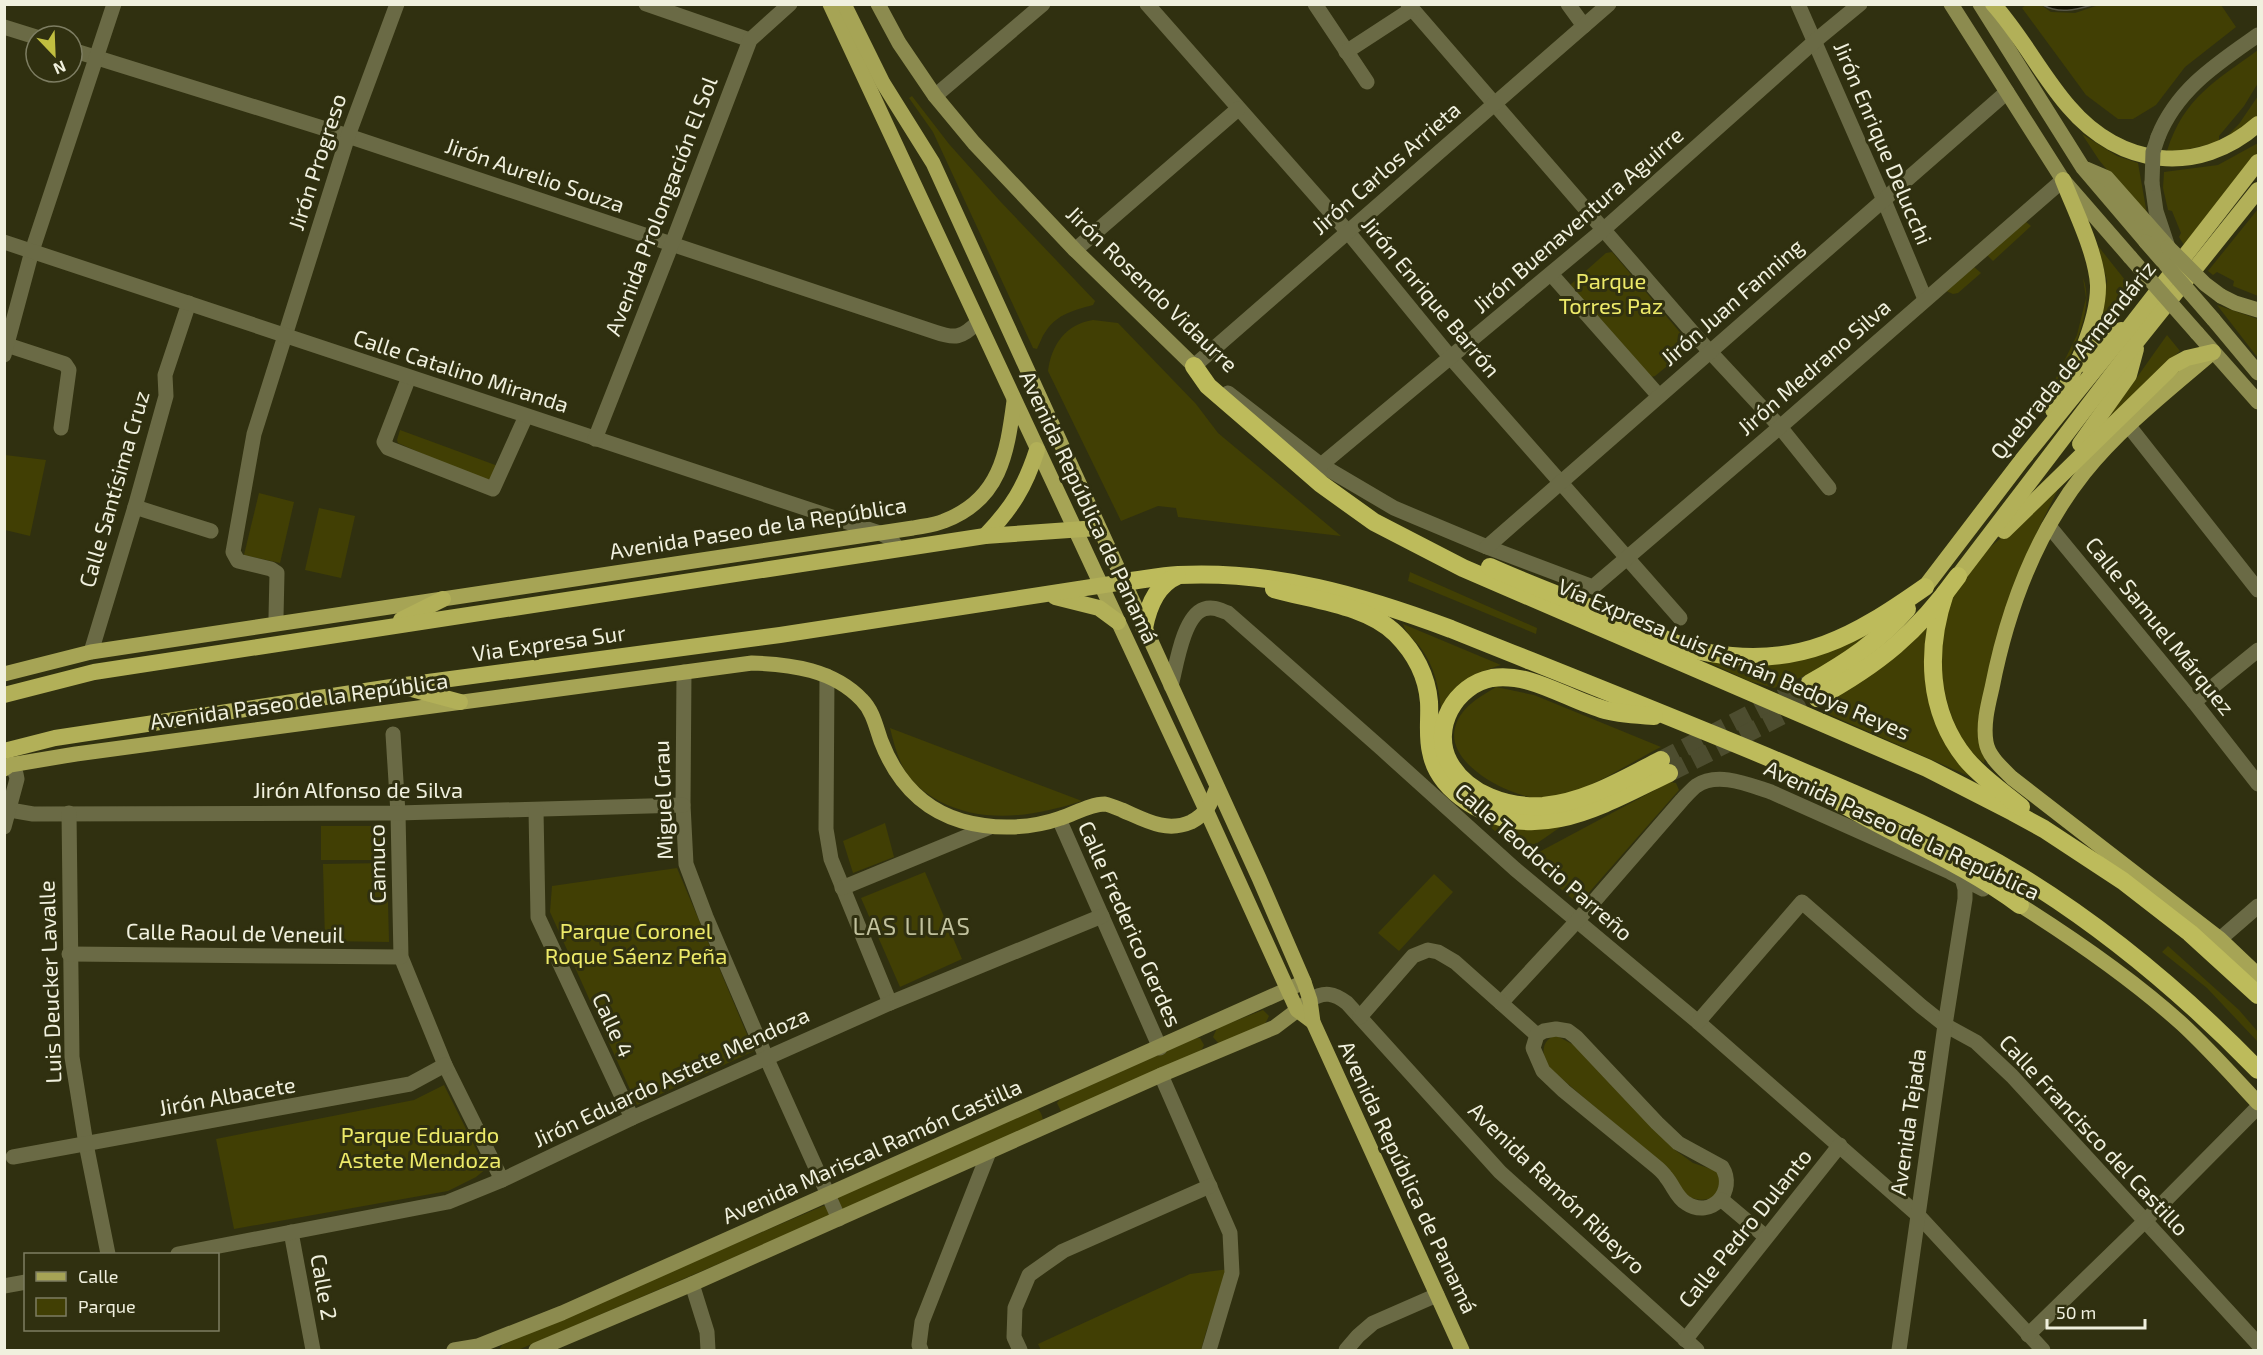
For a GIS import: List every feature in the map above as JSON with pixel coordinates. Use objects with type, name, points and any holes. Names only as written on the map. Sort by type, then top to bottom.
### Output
[{"type":"highway","points":[[1993,4],[2071,110],[2097,132],[2126,149],[2143,156],[2185,159],[2216,152],[2242,139],[2259,124]]},
{"type":"highway","name":"Quebrada de Armendáriz","points":[[1958,576],[2030,484],[2133,335],[2259,162]]},
{"type":"highway","points":[[2060,398],[2087,340],[2098,285],[2094,263],[2063,180]]},
{"type":"highway","name":"Quebrada de Armendáriz","points":[[1925,587],[2022,460],[2259,190]]},
{"type":"highway","points":[[2022,460],[2060,398],[2097,347],[2114,332],[2133,335]]},
{"type":"highway","points":[[1925,587],[1876,640],[1840,666],[1814,690],[1859,674],[1893,649],[1930,613],[1958,576],[2174,365],[2187,358],[2213,352]]},
{"type":"highway","name":"Vía Expresa Luis Fernán Bedoya Reyes","points":[[1194,366],[1209,386],[1321,484],[1374,522],[1462,568],[1927,768],[2044,829],[2107,870],[2157,907],[2212,952],[2259,995]]},
{"type":"highway","points":[[985,536],[1004,517],[1022,490],[1037,450]]},
{"type":"highway","points":[[1374,522],[1674,642],[1710,653],[1747,657],[1774,656],[1817,648],[1869,626],[1925,587]]},
{"type":"highway","name":"Via Expresa Sur","points":[[4,695],[94,672],[386,627],[985,536],[1098,528]]},
{"type":"highway","points":[[1124,582],[1178,575],[1236,575],[1295,582],[1346,594],[1397,609],[1776,760],[1865,798],[1997,863],[2049,894],[2097,927],[2155,973],[2212,1023],[2259,1070]]},
{"type":"highway","points":[[1144,627],[1149,606],[1155,596],[1170,579],[1178,575]]},
{"type":"highway","points":[[1236,575],[1273,589],[1365,614],[1392,629],[1411,651],[1424,679],[1429,702],[1430,747],[1437,771],[1454,791],[1485,811],[1528,821],[1562,818],[1602,806],[1665,766],[1572,801],[1543,806],[1518,806],[1493,799],[1480,793],[1463,779],[1449,762],[1444,748],[1443,732],[1450,708],[1460,694],[1473,685],[1492,678],[1514,678],[1603,710],[1669,717]]},
{"type":"highway","name":"Via Expresa Sur","points":[[6,762],[55,738],[398,686],[780,635],[1124,582]]},
{"type":"highway","points":[[1945,593],[1936,627],[1933,651],[1933,680],[1942,718],[1953,741],[1975,768],[2044,829]]},
{"type":"highway","points":[[1046,595],[1099,608],[1118,622]]},
{"type":"highway","points":[[386,627],[443,599]]},
{"type":"highway","points":[[398,686],[460,702]]},
{"type":"highway","points":[[1776,760],[1848,808],[1964,876],[1996,887],[2020,905]]},
{"type":"main road","name":"Avenida República de Panamá","points":[[830,4],[1297,1010],[1313,1022]]},
{"type":"main road","name":"Avenida República de Panamá","points":[[844,4],[878,73],[933,163],[1304,982],[1310,1000],[1313,1022],[1462,1350]]},
{"type":"main road","name":"Jirón Rosendo Vidaurre","points":[[878,4],[899,43],[935,96],[974,143],[1074,250],[1194,366]]},
{"type":"main road","points":[[1951,4],[2063,180],[2259,402]]},
{"type":"main road","points":[[1980,4],[2083,168],[2151,229],[2205,284],[2235,303],[2259,310]]},
{"type":"main road","points":[[2151,229],[2213,319],[2259,373]]},
{"type":"main road","points":[[2213,352],[2128,425],[2085,472],[2049,526],[2013,602],[1997,661],[1985,728],[1986,743],[1990,753],[2012,778],[2220,939],[2259,975]]},
{"type":"main road","name":"Avenida Paseo de la República","points":[[4,674],[91,652],[880,533],[944,521],[970,507],[985,495],[997,477],[1005,454],[1014,399]]},
{"type":"main road","name":"Avenida Paseo de la República","points":[[6,762],[752,663],[780,664],[827,676],[862,700],[871,713],[895,773],[913,795],[960,820],[990,827],[1025,826],[1059,819],[1105,804],[1159,826],[1171,827],[1182,826],[1207,812]]},
{"type":"main road","points":[[1207,812],[1216,787]]},
{"type":"main road","name":"Avenida Paseo de la República","points":[[2020,905],[2092,952],[2153,1000],[2201,1043],[2259,1105]]},
{"type":"main road","name":"Avenida Mariscal Ramón Castilla","points":[[454,1350],[486,1347],[1304,982]]},
{"type":"main road","points":[[536,1350],[692,1284],[1275,1026],[1310,1000]]},
{"type":"main road","points":[[1203,1028],[1214,1053]]},
{"type":"main road","points":[[1045,1097],[1057,1122]]},
{"type":"street","points":[[61,428],[69,370],[65,364],[6,350],[32,251],[94,58],[114,4]]},
{"type":"street","name":"Jirón Progreso","points":[[276,617],[279,580],[277,573],[271,569],[238,561],[233,552],[254,434],[348,136],[397,4]]},
{"type":"street","points":[[646,4],[750,40]]},
{"type":"street","name":"Avenida Prolongación El Sol","points":[[595,439],[750,40],[790,4]]},
{"type":"street","points":[[935,96],[1044,4]]},
{"type":"street","name":"Jirón Enrique Barrón","points":[[1147,4],[1348,232],[1451,358],[1680,618]]},
{"type":"street","points":[[1315,4],[1367,82]]},
{"type":"street","points":[[1568,4],[1584,26]]},
{"type":"street","name":"Jirón Carlos Arrieta","points":[[1194,366],[1609,4]]},
{"type":"street","name":"Jirón Enrique Delucchi","points":[[1798,4],[1925,299]]},
{"type":"street","name":"Jirón Buenaventura Aguirre","points":[[1321,465],[1603,230],[1815,41],[1860,4]]},
{"type":"street","points":[[1346,52],[1410,7],[1496,103],[1603,230],[1780,427],[1829,488]]},
{"type":"street","points":[[4,27],[24,33]]},
{"type":"street","points":[[2151,229],[2153,152],[2174,106],[2196,81],[2259,35]]},
{"type":"street","name":"Jirón Aurelio Souza","points":[[84,54],[348,136],[951,337],[967,332],[978,322]]},
{"type":"street","name":"Jirón Juan Fanning","points":[[1487,547],[1883,198],[2007,92]]},
{"type":"street","points":[[1074,250],[1238,109]]},
{"type":"street","name":"Jirón Medrano Silva","points":[[1593,587],[2063,180]]},
{"type":"street","name":"Calle Catalino Miranda","points":[[4,242],[880,533],[891,539],[898,549]]},
{"type":"street","points":[[1551,274],[1659,396]]},
{"type":"street","name":"Calle Santísima Cruz","points":[[91,652],[166,396],[165,375],[189,303]]},
{"type":"street","name":"Jirón Rosendo Vidaurre","points":[[1194,366],[1321,465],[1394,508],[1487,547],[1593,587]]},
{"type":"street","points":[[409,377],[384,442],[388,448],[493,489],[526,416]]},
{"type":"street","points":[[2128,425],[2259,590]]},
{"type":"street","points":[[135,507],[211,531]]},
{"type":"street","name":"Calle Samuel Márquez","points":[[2049,526],[2259,784]]},
{"type":"street","name":"Calle Teodocio Parreño","points":[[1171,686],[1182,644],[1192,619],[1203,609],[1216,608],[1228,614],[1576,922],[1698,1022],[1918,1215],[2043,1350]]},
{"type":"street","points":[[2194,702],[2259,650]]},
{"type":"street","name":"Miguel Grau","points":[[684,672],[682,805],[686,864],[706,917],[766,1057],[839,1219]]},
{"type":"street","points":[[827,676],[826,829],[831,859],[890,1003]]},
{"type":"street","name":"Camuco","points":[[393,734],[398,813],[401,957]]},
{"type":"street","points":[[4,827],[17,779],[16,774],[6,762]]},
{"type":"street","name":"Avenida Paseo de la República","points":[[1501,1003],[1576,922],[1682,800],[1697,785],[1717,779],[1741,782],[1772,792],[1964,876],[2020,905]]},
{"type":"street","name":"Jirón Alfonso de Silva","points":[[10,810],[33,814],[398,813],[682,805]]},
{"type":"street","name":"Calle 4","points":[[536,810],[538,917],[632,1118]]},
{"type":"street","name":"Luis Deucker Lavalle","points":[[69,813],[72,1057],[86,1144],[108,1253]]},
{"type":"street","name":"Calle Frederico Gerdes","points":[[1059,819],[1160,1048]]},
{"type":"street","points":[[842,888],[990,827]]},
{"type":"street","name":"Avenida Tejada","points":[[1899,1350],[1965,899],[1964,876]]},
{"type":"street","name":"Calle Francisco del Castillo","points":[[1698,1022],[1802,902],[1945,1025],[1976,1042],[2012,1076],[2259,1344]]},
{"type":"street","points":[[2220,939],[2259,906]]},
{"type":"street","name":"Jirón Eduardo Astete Mendoza","points":[[183,1253],[448,1202],[502,1180],[766,1057],[890,1003],[1102,916]]},
{"type":"street","points":[[1360,1017],[1413,956],[1428,950],[1438,952],[1455,962],[1537,1035]]},
{"type":"street","name":"Calle Raoul de Veneuil","points":[[69,954],[401,957]]},
{"type":"street","points":[[401,957],[445,1065],[502,1180]]},
{"type":"street","name":"Avenida Ramón Ribeyro","points":[[1310,1000],[1319,994],[1333,994],[1347,1003],[1500,1172],[1697,1350]]},
{"type":"street","points":[[1556,1029],[1568,1031],[1678,1143],[1722,1167],[1726,1174],[1726,1189],[1722,1200],[1701,1209],[1685,1203],[1666,1177],[1653,1164],[1543,1071],[1533,1048],[1537,1035],[1556,1029]]},
{"type":"street","name":"Jirón Albacete","points":[[13,1156],[410,1084],[445,1065]]},
{"type":"street","points":[[1161,1075],[1230,1233],[1233,1255],[1232,1273],[1209,1350]]},
{"type":"street","points":[[2028,1335],[2259,1105]]},
{"type":"street","name":"Calle Pedro Dulanto","points":[[1684,1340],[1840,1145]]},
{"type":"street","points":[[921,1350],[919,1345],[922,1322],[989,1152]]},
{"type":"street","points":[[1020,1350],[1014,1337],[1015,1308],[1029,1275],[1063,1251],[1210,1186]]},
{"type":"street","points":[[1722,1200],[1766,1237]]},
{"type":"street","name":"Calle 2","points":[[291,1232],[313,1350]]},
{"type":"street","points":[[4,1286],[24,1282]]},
{"type":"street","points":[[692,1284],[707,1332],[708,1350]]},
{"type":"street","points":[[1346,1350],[1373,1323],[1437,1295]]},
{"type":"green space","points":[[2027,4],[2041,5],[2051,12],[2075,13],[2099,5],[2221,5],[2236,27],[2185,67],[2156,105],[2133,119],[2118,119],[2086,95],[2022,8]]},
{"type":"green space","points":[[2258,50],[2258,83],[2244,106],[2219,136],[2219,142],[2185,150],[2167,151],[2174,132],[2192,103],[2215,81]]},
{"type":"green space","points":[[912,96],[949,144],[1095,301],[1093,305],[1055,320],[1037,349],[1033,348],[933,132],[909,98]]},
{"type":"green space","points":[[2258,96],[2258,117],[2238,132],[2227,136],[2239,124]]},
{"type":"green space","points":[[2082,134],[2117,156],[2138,163],[2148,220],[2099,160]]},
{"type":"green space","points":[[2258,143],[2258,153],[2184,245],[2179,237],[2181,233],[2172,211],[2168,210],[2163,188],[2164,172],[2218,165]]},
{"type":"green space","points":[[2258,209],[2258,296],[2233,286],[2234,281],[2217,272],[2213,275],[2208,271]]},
{"type":"green space","points":[[2025,221],[2031,226],[1993,261],[1987,255]]},
{"type":"green space","points":[[2098,246],[2133,290],[2089,345],[2102,306],[2107,281]]},
{"type":"green space","name":"Parque Torres Paz","points":[[1612,252],[1689,343],[1688,349],[1655,376],[1651,377],[1570,285],[1606,253]]},
{"type":"green space","points":[[1974,267],[1981,273],[1958,293],[1953,294],[1946,291]]},
{"type":"green space","points":[[2086,299],[2085,314],[2070,356],[2048,396],[2027,428],[2050,390],[2077,335]]},
{"type":"green space","points":[[2217,305],[2258,319],[2258,358]]},
{"type":"green space","points":[[1093,320],[1118,323],[1196,404],[1218,433],[1341,536],[1178,517],[1176,508],[1158,506],[1121,521],[1048,371],[1052,353],[1062,337],[1075,326]]},
{"type":"green space","points":[[2167,335],[2180,351],[2106,421]]},
{"type":"green space","points":[[400,430],[498,466],[491,479],[482,480],[398,443]]},
{"type":"green space","points":[[5,455],[46,460],[30,536],[5,530]]},
{"type":"green space","points":[[2065,475],[2037,532],[1996,696],[1984,763],[1976,757],[1959,734],[1946,698],[1940,648],[1945,616],[1950,600],[1971,566]]},
{"type":"green space","points":[[259,493],[294,502],[280,563],[244,555]]},
{"type":"green space","points":[[319,508],[355,516],[341,578],[305,570]]},
{"type":"green space","points":[[1410,572],[1537,628],[1536,634],[1408,581]]},
{"type":"green space","points":[[1933,615],[1929,684],[1971,777],[1826,713],[1824,703]]},
{"type":"green space","points":[[1895,616],[1822,669],[1774,688],[1749,681],[1693,655],[1764,662]]},
{"type":"green space","points":[[1403,624],[1501,665],[1482,672],[1459,686],[1441,709],[1437,684],[1429,661]]},
{"type":"green space","points":[[1496,687],[1534,695],[1661,747],[1605,778],[1561,797],[1548,799],[1519,794],[1502,787],[1472,768],[1461,755],[1455,742],[1455,728],[1461,714],[1471,703]]},
{"type":"green space","points":[[890,728],[1082,801],[1046,811],[1010,816],[992,816],[956,809],[933,798],[912,781],[899,759]]},
{"type":"green space","points":[[1670,782],[1676,783],[1679,790],[1585,897],[1576,902],[1526,859]]},
{"type":"green space","points":[[1474,813],[1562,826],[1536,844],[1510,844]]},
{"type":"green space","points":[[885,823],[894,857],[853,873],[843,841]]},
{"type":"green space","points":[[321,826],[382,826],[382,860],[321,860]]},
{"type":"green space","points":[[387,863],[389,942],[325,941],[323,864]]},
{"type":"green space","name":"Parque Coronel Roque Sáenz Peña","points":[[677,868],[754,1051],[637,1105],[550,912],[552,886]]},
{"type":"green space","points":[[925,872],[962,959],[900,987],[861,898]]},
{"type":"green space","points":[[1434,874],[1453,892],[1399,951],[1378,933]]},
{"type":"green space","points":[[2168,946],[2239,1010],[2258,1032],[2258,1042],[2207,988],[2162,952]]},
{"type":"green space","points":[[1263,1010],[1269,1016],[1265,1024],[1219,1044],[1213,1037],[1217,1028]]},
{"type":"green space","points":[[1555,1035],[1576,1046],[1675,1150],[1693,1163],[1717,1171],[1721,1180],[1715,1197],[1698,1200],[1685,1194],[1666,1168],[1547,1066],[1544,1056],[1545,1044]]},
{"type":"green space","points":[[1200,1038],[1204,1045],[1201,1051],[1062,1113],[1057,1103],[1060,1099]]},
{"type":"green space","name":"Parque Eduardo Astete Mendoza","points":[[444,1085],[486,1169],[476,1177],[448,1191],[234,1229],[216,1139],[414,1100]]},
{"type":"green space","points":[[1035,1108],[1039,1110],[1043,1123],[842,1211],[836,1200],[838,1195]]},
{"type":"green space","points":[[827,1206],[830,1216],[518,1350],[499,1350],[503,1343]]},
{"type":"green space","points":[[1229,1269],[1201,1350],[1041,1350],[1038,1344],[1190,1274]]},
{"type":"shaded area","points":[[2043,5],[2092,5],[2073,10],[2055,10]]},
{"type":"tunnel","points":[[1661,760],[1810,683]]},
{"type":"tunnel","points":[[1669,773],[1817,698]]},
{"type":"district","name":"LAS LILAS","points":[[912,927]]}]
